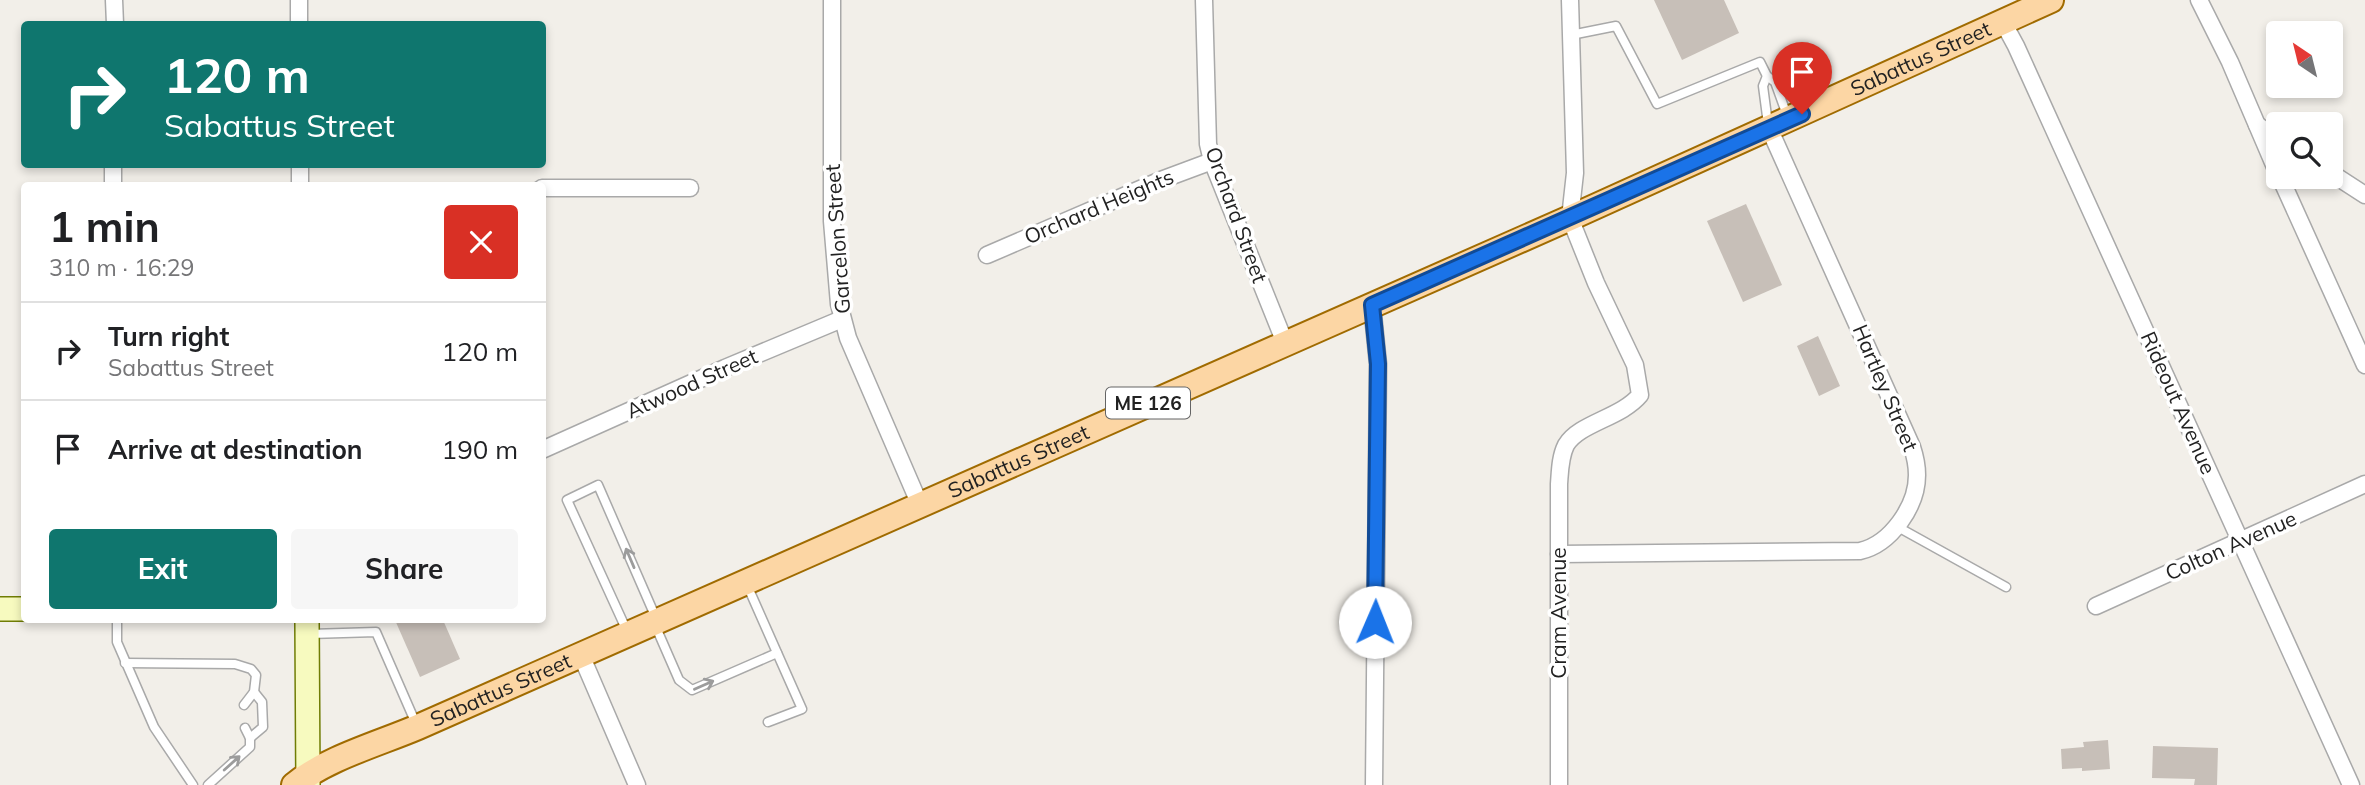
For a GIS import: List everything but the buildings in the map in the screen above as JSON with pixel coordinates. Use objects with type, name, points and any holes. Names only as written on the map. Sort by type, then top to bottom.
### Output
[{"type":"main road","name":"Sabattus Street","points":[[303,782],[418,727],[1570,218],[2051,0]]},
{"type":"main road","points":[[0,608],[21,609]]},
{"type":"main road","points":[[303,782],[307,627]]},
{"type":"street","points":[[114,0],[115,21]]},
{"type":"street","points":[[299,0],[299,21]]},
{"type":"street","name":"Garcelon Street","points":[[832,0],[832,221],[842,319],[920,505]]},
{"type":"street","name":"Orchard Street","points":[[1204,0],[1208,144],[1212,161],[1285,343]]},
{"type":"street","points":[[1570,0],[1575,173],[1570,218]]},
{"type":"street","points":[[2199,0],[2230,62],[2266,145]]},
{"type":"street","name":"Rideout Avenue","points":[[2003,22],[2351,785]]},
{"type":"street","name":"Hartley Street","points":[[1559,554],[1860,551],[1867,549],[1896,526],[1909,507],[1917,477],[1912,447],[1779,124]]},
{"type":"street","points":[[2257,125],[2266,131]]},
{"type":"street","name":"Orchard Heights","points":[[987,255],[1161,180],[1212,161]]},
{"type":"street","points":[[2343,181],[2365,195]]},
{"type":"street","points":[[546,188],[690,188]]},
{"type":"street","points":[[2285,189],[2365,365]]},
{"type":"street","name":"Cram Avenue","points":[[1559,785],[1561,459],[1568,443],[1580,432],[1611,417],[1633,403],[1640,395],[1635,365],[1596,283],[1570,218]]},
{"type":"street","points":[[1372,305],[1378,364],[1374,785]]},
{"type":"street","name":"Atwood Street","points":[[546,448],[724,368],[842,319]]},
{"type":"street","name":"Colton Avenue","points":[[2096,606],[2365,484]]},
{"type":"street","points":[[580,655],[638,785]]},
{"type":"lane","points":[[1571,35],[1616,26],[1657,104],[1760,62],[1767,76],[1775,82],[1779,124]]},
{"type":"lane","points":[[1767,76],[1763,86],[1779,124]]},
{"type":"lane","points":[[629,634],[567,500],[598,485],[679,680],[692,690],[778,653]]},
{"type":"lane","points":[[1896,526],[2006,587]]},
{"type":"lane","points":[[746,582],[802,709],[768,722]]},
{"type":"lane","points":[[117,623],[117,642],[154,727],[193,785]]},
{"type":"lane","points":[[307,627],[376,632],[418,727]]},
{"type":"lane","points":[[125,663],[235,664],[251,669],[256,676],[254,692],[244,705]]},
{"type":"lane","points":[[250,738],[263,727],[262,702],[254,692]]},
{"type":"lane","points":[[208,785],[250,747],[250,738],[245,728]]},
{"type":"route","points":[[1375,622],[1378,364],[1372,305],[1802,114]]}]
